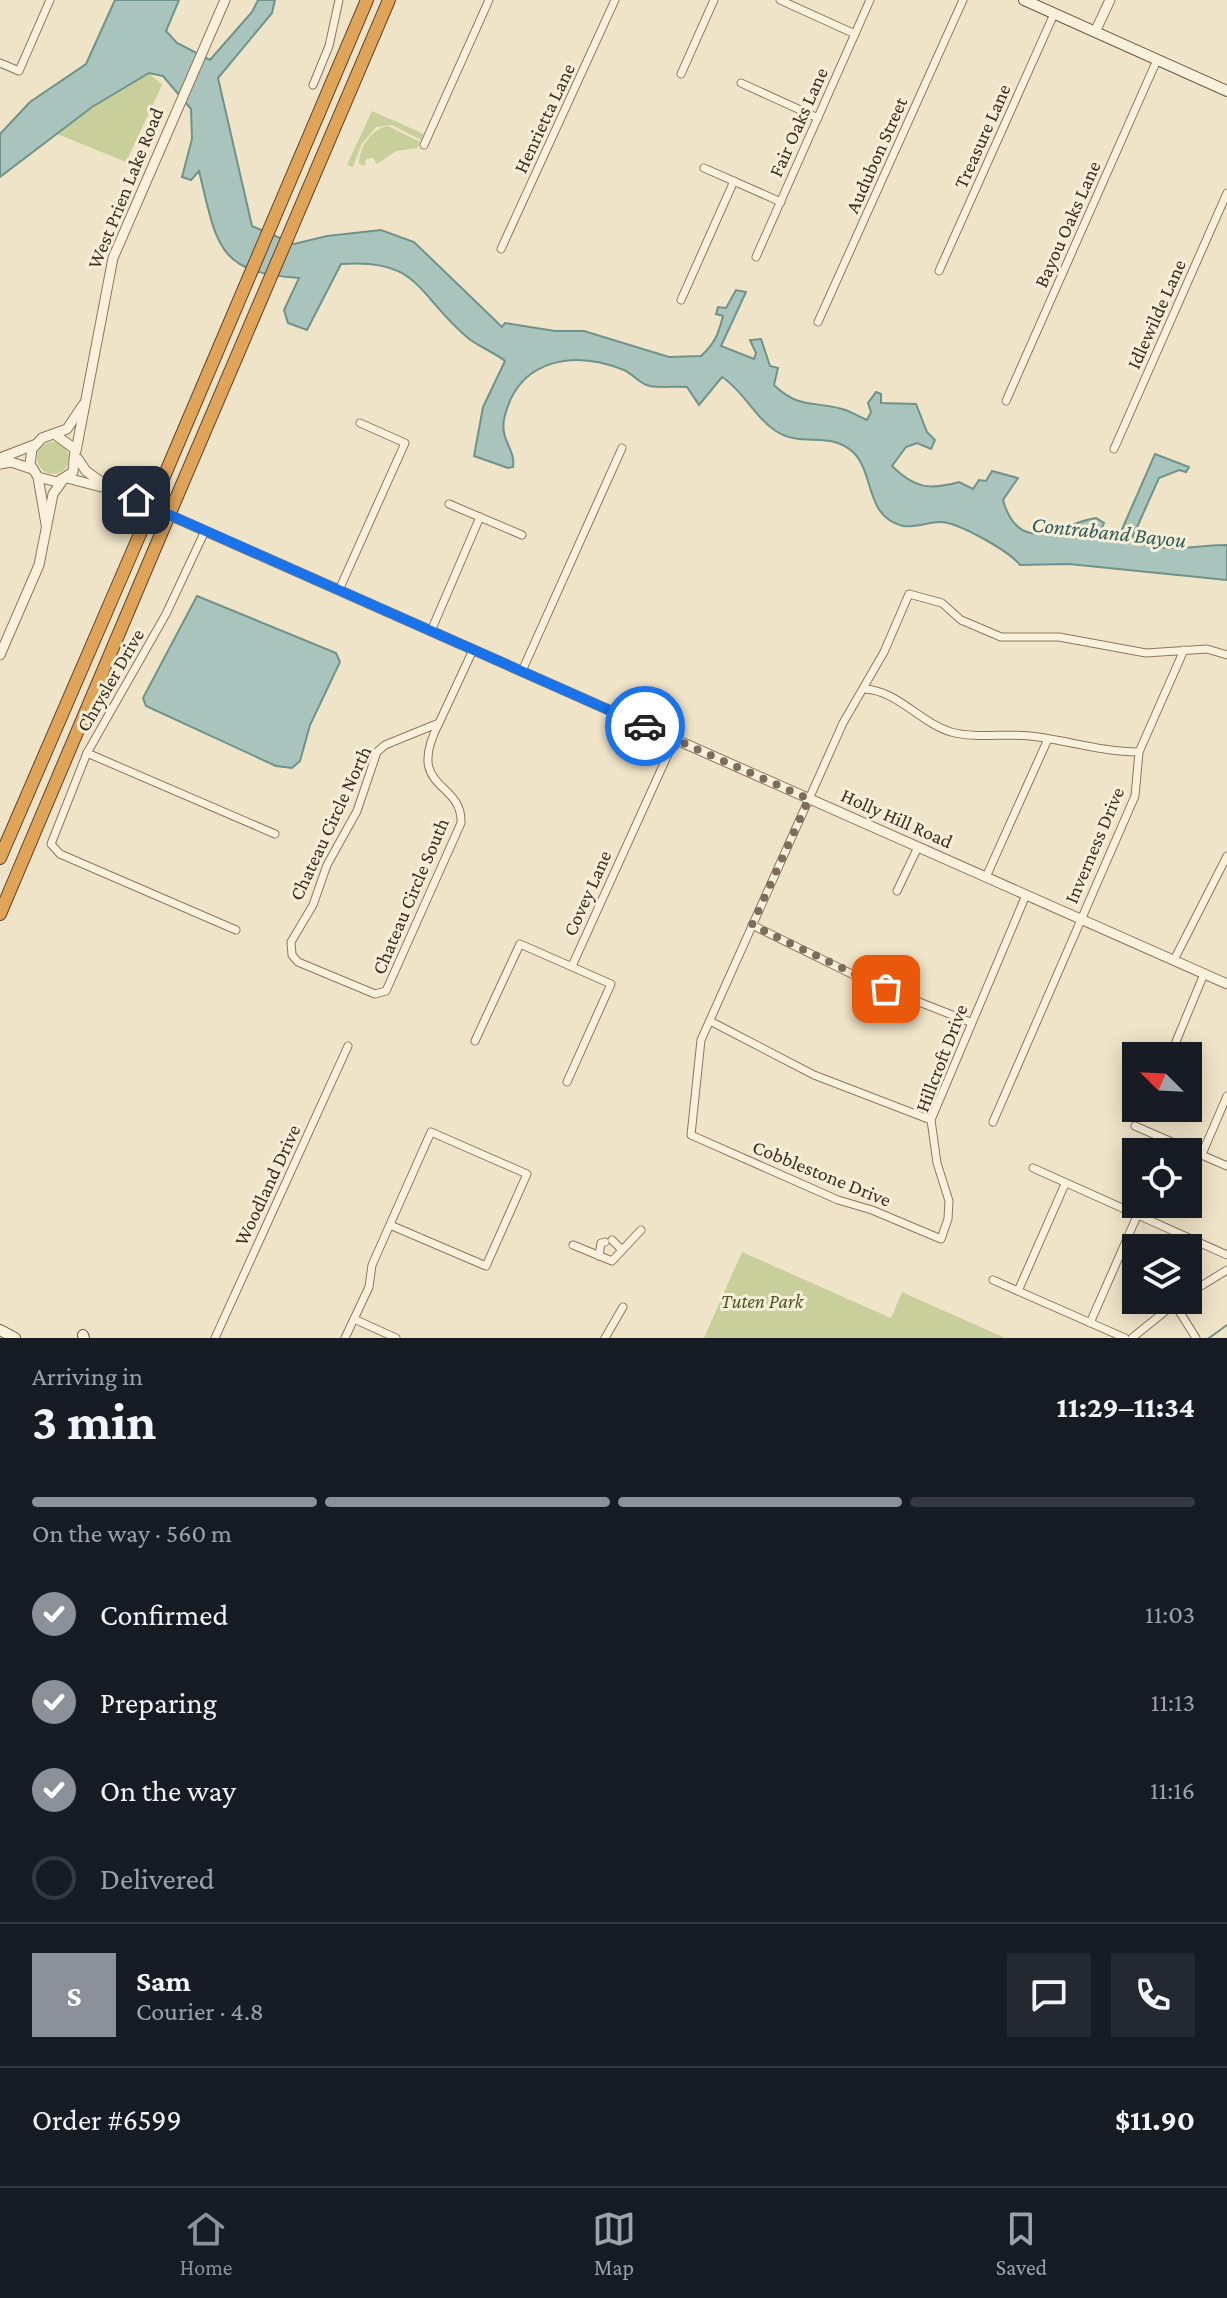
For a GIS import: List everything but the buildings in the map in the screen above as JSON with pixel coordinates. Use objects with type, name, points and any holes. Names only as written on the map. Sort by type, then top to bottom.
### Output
[{"type":"highway","points":[[0,858],[351,40],[365,0]]},
{"type":"highway","points":[[0,914],[391,0]]},
{"type":"main road","points":[[1024,0],[1044,4],[1054,14],[1227,91]]},
{"type":"main road","points":[[0,1330],[15,1338]]},
{"type":"street","points":[[0,63],[19,71],[50,0]]},
{"type":"street","name":"West Prien Lake Road","points":[[0,655],[39,565],[53,494],[76,465],[109,272],[143,186],[225,0]]},
{"type":"street","points":[[313,85],[329,46],[339,0]]},
{"type":"street","points":[[424,145],[489,0]]},
{"type":"street","name":"Henrietta Lane","points":[[501,249],[615,0]]},
{"type":"street","points":[[681,74],[714,0]]},
{"type":"street","points":[[780,0],[855,34]]},
{"type":"street","name":"Fair Oaks Lane","points":[[756,257],[870,0]]},
{"type":"street","name":"Audubon Street","points":[[818,322],[963,0]]},
{"type":"street","points":[[1095,32],[1110,0]]},
{"type":"street","name":"Treasure Lane","points":[[939,271],[1054,14]]},
{"type":"street","name":"Bayou Oaks Lane","points":[[1006,401],[1157,60]]},
{"type":"street","points":[[741,83],[818,118]]},
{"type":"street","points":[[704,168],[781,202]]},
{"type":"street","points":[[681,300],[734,181]]},
{"type":"street","name":"Idlewilde Lane","points":[[1114,449],[1227,193]]},
{"type":"street","name":"West Prien Lake Road","points":[[47,529],[30,456],[34,445],[42,438],[57,436],[71,425],[87,399]]},
{"type":"street","points":[[339,590],[405,443],[360,423]]},
{"type":"street","points":[[57,436],[70,442],[76,454]]},
{"type":"street","points":[[0,461],[34,445]]},
{"type":"street","points":[[522,671],[622,448]]},
{"type":"street","name":"Holly Hill Road","points":[[76,454],[86,471],[113,490]]},
{"type":"street","points":[[0,461],[11,462],[50,483],[65,479]]},
{"type":"street","name":"Holly Hill Road","points":[[65,479],[113,490],[1227,984]]},
{"type":"street","points":[[449,504],[522,535]]},
{"type":"street","points":[[431,631],[480,517]]},
{"type":"street","name":"Chrysler Drive","points":[[205,531],[166,614],[87,753],[51,835],[52,847],[60,854],[236,930]]},
{"type":"street","points":[[931,1120],[814,1075],[710,1021],[843,723],[865,689],[909,594],[942,603],[961,620],[1001,637],[1059,637],[1146,653],[1207,649],[1227,655]]},
{"type":"street","points":[[439,723],[473,650]]},
{"type":"street","name":"Inverness Drive","points":[[993,1122],[1135,796],[1139,752],[1184,650]]},
{"type":"street","points":[[865,689],[888,695],[925,721],[952,732],[1048,739],[1089,748],[1139,752]]},
{"type":"street","name":"Chateau Circle North","points":[[336,975],[298,962],[292,955],[291,942],[357,811],[377,752],[385,745],[439,723]]},
{"type":"street","name":"Chateau Circle South","points":[[336,975],[375,994],[386,991],[458,832],[460,809],[434,781],[428,768],[429,751],[439,723]]},
{"type":"street","name":"Covey Lane","points":[[567,1082],[611,984],[572,966],[675,739]]},
{"type":"street","points":[[986,877],[1048,739]]},
{"type":"street","points":[[87,753],[275,834]]},
{"type":"street","points":[[897,891],[918,847]]},
{"type":"street","points":[[1174,960],[1227,856]]},
{"type":"street","name":"Hillcroft Drive","points":[[941,1239],[948,1219],[949,1201],[937,1163],[931,1120],[1026,895]]},
{"type":"street","points":[[752,925],[846,972],[970,1022]]},
{"type":"street","points":[[475,1041],[520,944],[572,966]]},
{"type":"street","points":[[1176,1042],[1204,974]]},
{"type":"street","name":"Cobblestone Drive","points":[[710,1021],[696,1059],[691,1135],[838,1200],[872,1210],[941,1239]]},
{"type":"street","name":"Woodland Drive","points":[[215,1338],[348,1046]]},
{"type":"street","points":[[1227,1096],[1202,1154],[1227,1166]]},
{"type":"street","points":[[1135,1126],[1164,1138]]},
{"type":"street","points":[[345,1338],[390,1225],[431,1132],[527,1174],[486,1266],[390,1225]]},
{"type":"street","points":[[1033,1168],[1122,1209]]},
{"type":"street","points":[[1018,1291],[1065,1184]]},
{"type":"street","points":[[1090,1323],[1136,1218]]},
{"type":"street","points":[[1142,1218],[1227,1255]]},
{"type":"street","points":[[573,1245],[612,1261],[641,1230]]},
{"type":"street","points":[[599,1256],[601,1243],[608,1241],[622,1250]]},
{"type":"street","points":[[1202,1285],[1227,1270]]},
{"type":"street","points":[[993,1280],[1125,1338]]},
{"type":"street","points":[[605,1338],[623,1307]]},
{"type":"street","points":[[1132,1338],[1161,1314]]},
{"type":"street","points":[[1183,1314],[1196,1338]]},
{"type":"street","points":[[354,1319],[396,1338]]},
{"type":"green space","points":[[149,73],[162,85],[126,162],[57,134],[92,107]]},
{"type":"green space","points":[[372,111],[424,134],[421,140],[392,125],[376,127],[361,145],[353,167],[347,165]]},
{"type":"green space","points":[[388,126],[420,142],[417,148],[396,151],[377,164],[373,158],[366,159],[365,166],[359,164],[367,140],[376,131]]},
{"type":"green space","points":[[53,442],[64,447],[69,458],[64,469],[53,474],[42,469],[37,458],[42,447]]},
{"type":"green space","name":"Tuten Park","points":[[742,1252],[891,1318],[902,1292],[1005,1338],[704,1338]]},
{"type":"water","points":[[115,0],[179,0],[166,31],[177,43],[210,60],[252,12],[258,0],[275,0],[272,13],[218,78],[252,226],[294,244],[327,236],[381,230],[414,242],[502,327],[505,323],[555,331],[584,331],[669,357],[701,356],[713,343],[719,328],[723,316],[716,314],[718,307],[726,308],[736,290],[746,292],[721,346],[754,359],[756,353],[750,340],[761,339],[770,366],[778,368],[774,385],[799,401],[845,410],[867,420],[871,412],[868,403],[876,392],[881,394],[881,403],[916,404],[927,432],[935,440],[931,449],[917,443],[906,447],[892,466],[908,479],[931,487],[959,482],[973,489],[979,480],[986,481],[992,471],[1018,478],[1003,500],[1010,518],[1031,533],[1056,530],[1096,518],[1104,523],[1101,531],[1114,537],[1120,534],[1155,454],[1189,467],[1186,472],[1179,470],[1159,478],[1133,536],[1135,541],[1157,547],[1227,545],[1227,580],[1069,564],[1020,565],[995,545],[948,523],[903,526],[882,514],[861,462],[854,453],[837,443],[798,439],[779,433],[763,421],[722,377],[699,405],[687,387],[647,385],[624,370],[605,364],[569,360],[552,364],[536,370],[512,396],[503,424],[513,467],[474,456],[483,407],[505,361],[468,338],[415,282],[387,267],[341,264],[307,330],[288,323],[284,310],[299,278],[251,269],[225,250],[211,218],[199,171],[191,180],[182,177],[192,139],[191,109],[163,76],[149,73],[92,107],[0,177],[0,134],[30,102],[86,64]]},
{"type":"water","points":[[197,596],[336,653],[340,662],[310,725],[300,761],[292,768],[276,766],[146,706],[143,698]]},
{"type":"waterway","points":[[1209,1338],[1227,1325]]},
{"type":"way so far","points":[[645,726],[809,799],[752,925],[886,989]]},
{"type":"route","points":[[136,500],[645,726]]},
{"type":"water label","name":"Contraband Bayou","points":[[1109,532]]}]
